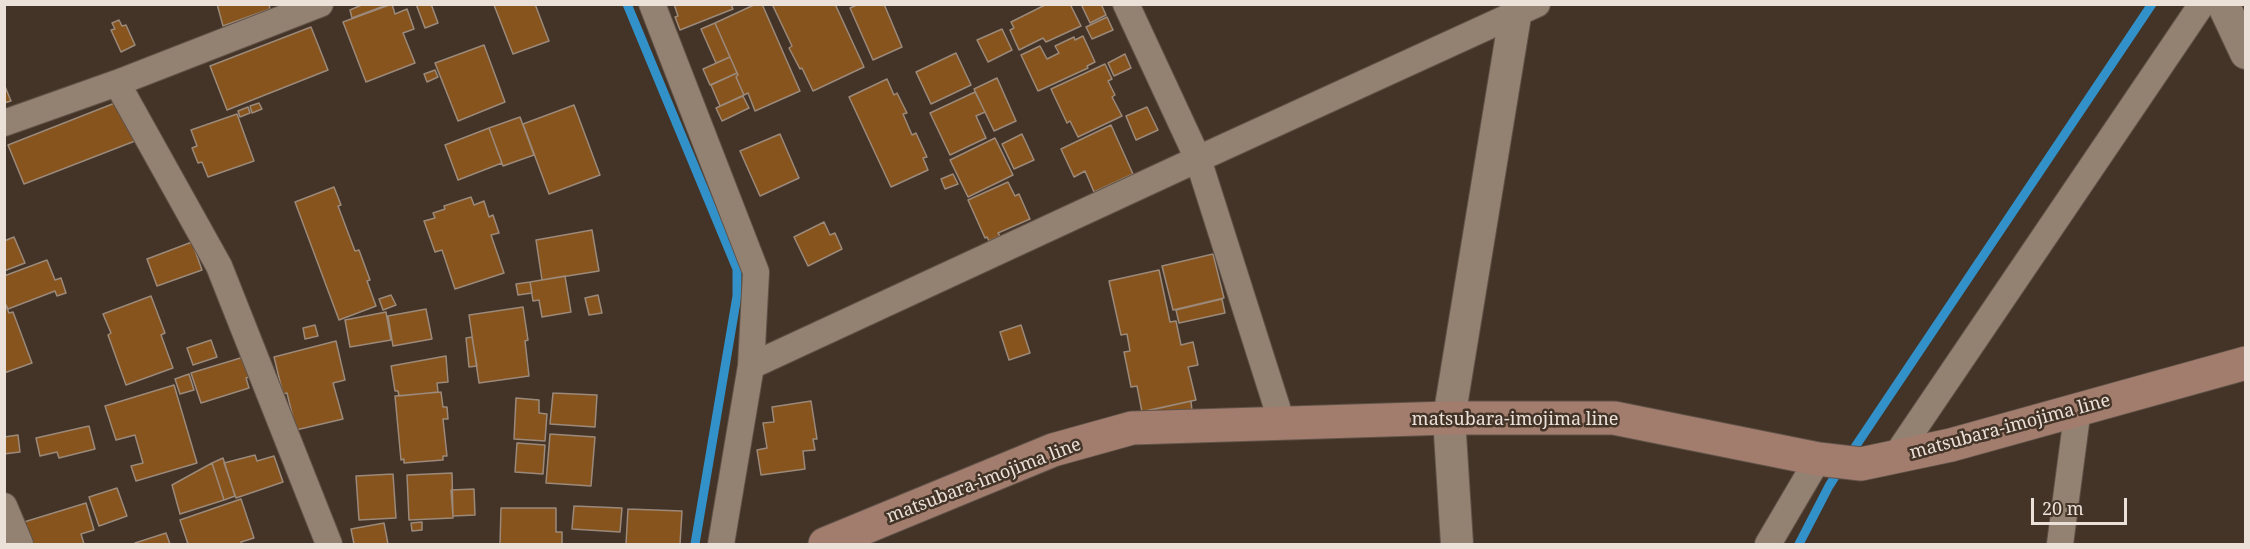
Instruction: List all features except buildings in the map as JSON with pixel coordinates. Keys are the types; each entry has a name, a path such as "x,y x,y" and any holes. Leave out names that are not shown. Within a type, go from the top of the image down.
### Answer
{"main road":[{"name":"matsubara-imojima line","path":"825,544 1053,450 1132,428 1449,418 1614,418 1823,460 1861,464 1951,445 2246,363"}],"street":[{"path":"4,123 117,83 320,4"},
{"path":"652,4 756,272 751,366 721,544"},
{"path":"1126,4 1198,159 1282,423"},
{"path":"1895,457 2202,4"},
{"path":"2223,4 2246,53"},
{"path":"751,366 1523,8"},
{"path":"1457,544 1449,418 1523,8"},
{"path":"117,83 219,266 329,544"},
{"path":"2060,544 2078,408"},
{"path":"1768,544 1823,460"},
{"path":"4,506 20,544"}],"waterway":[{"path":"627,4 737,269 737,296 695,544"},
{"path":"1849,456 2152,4"},
{"path":"1799,544 1841,467"}]}
